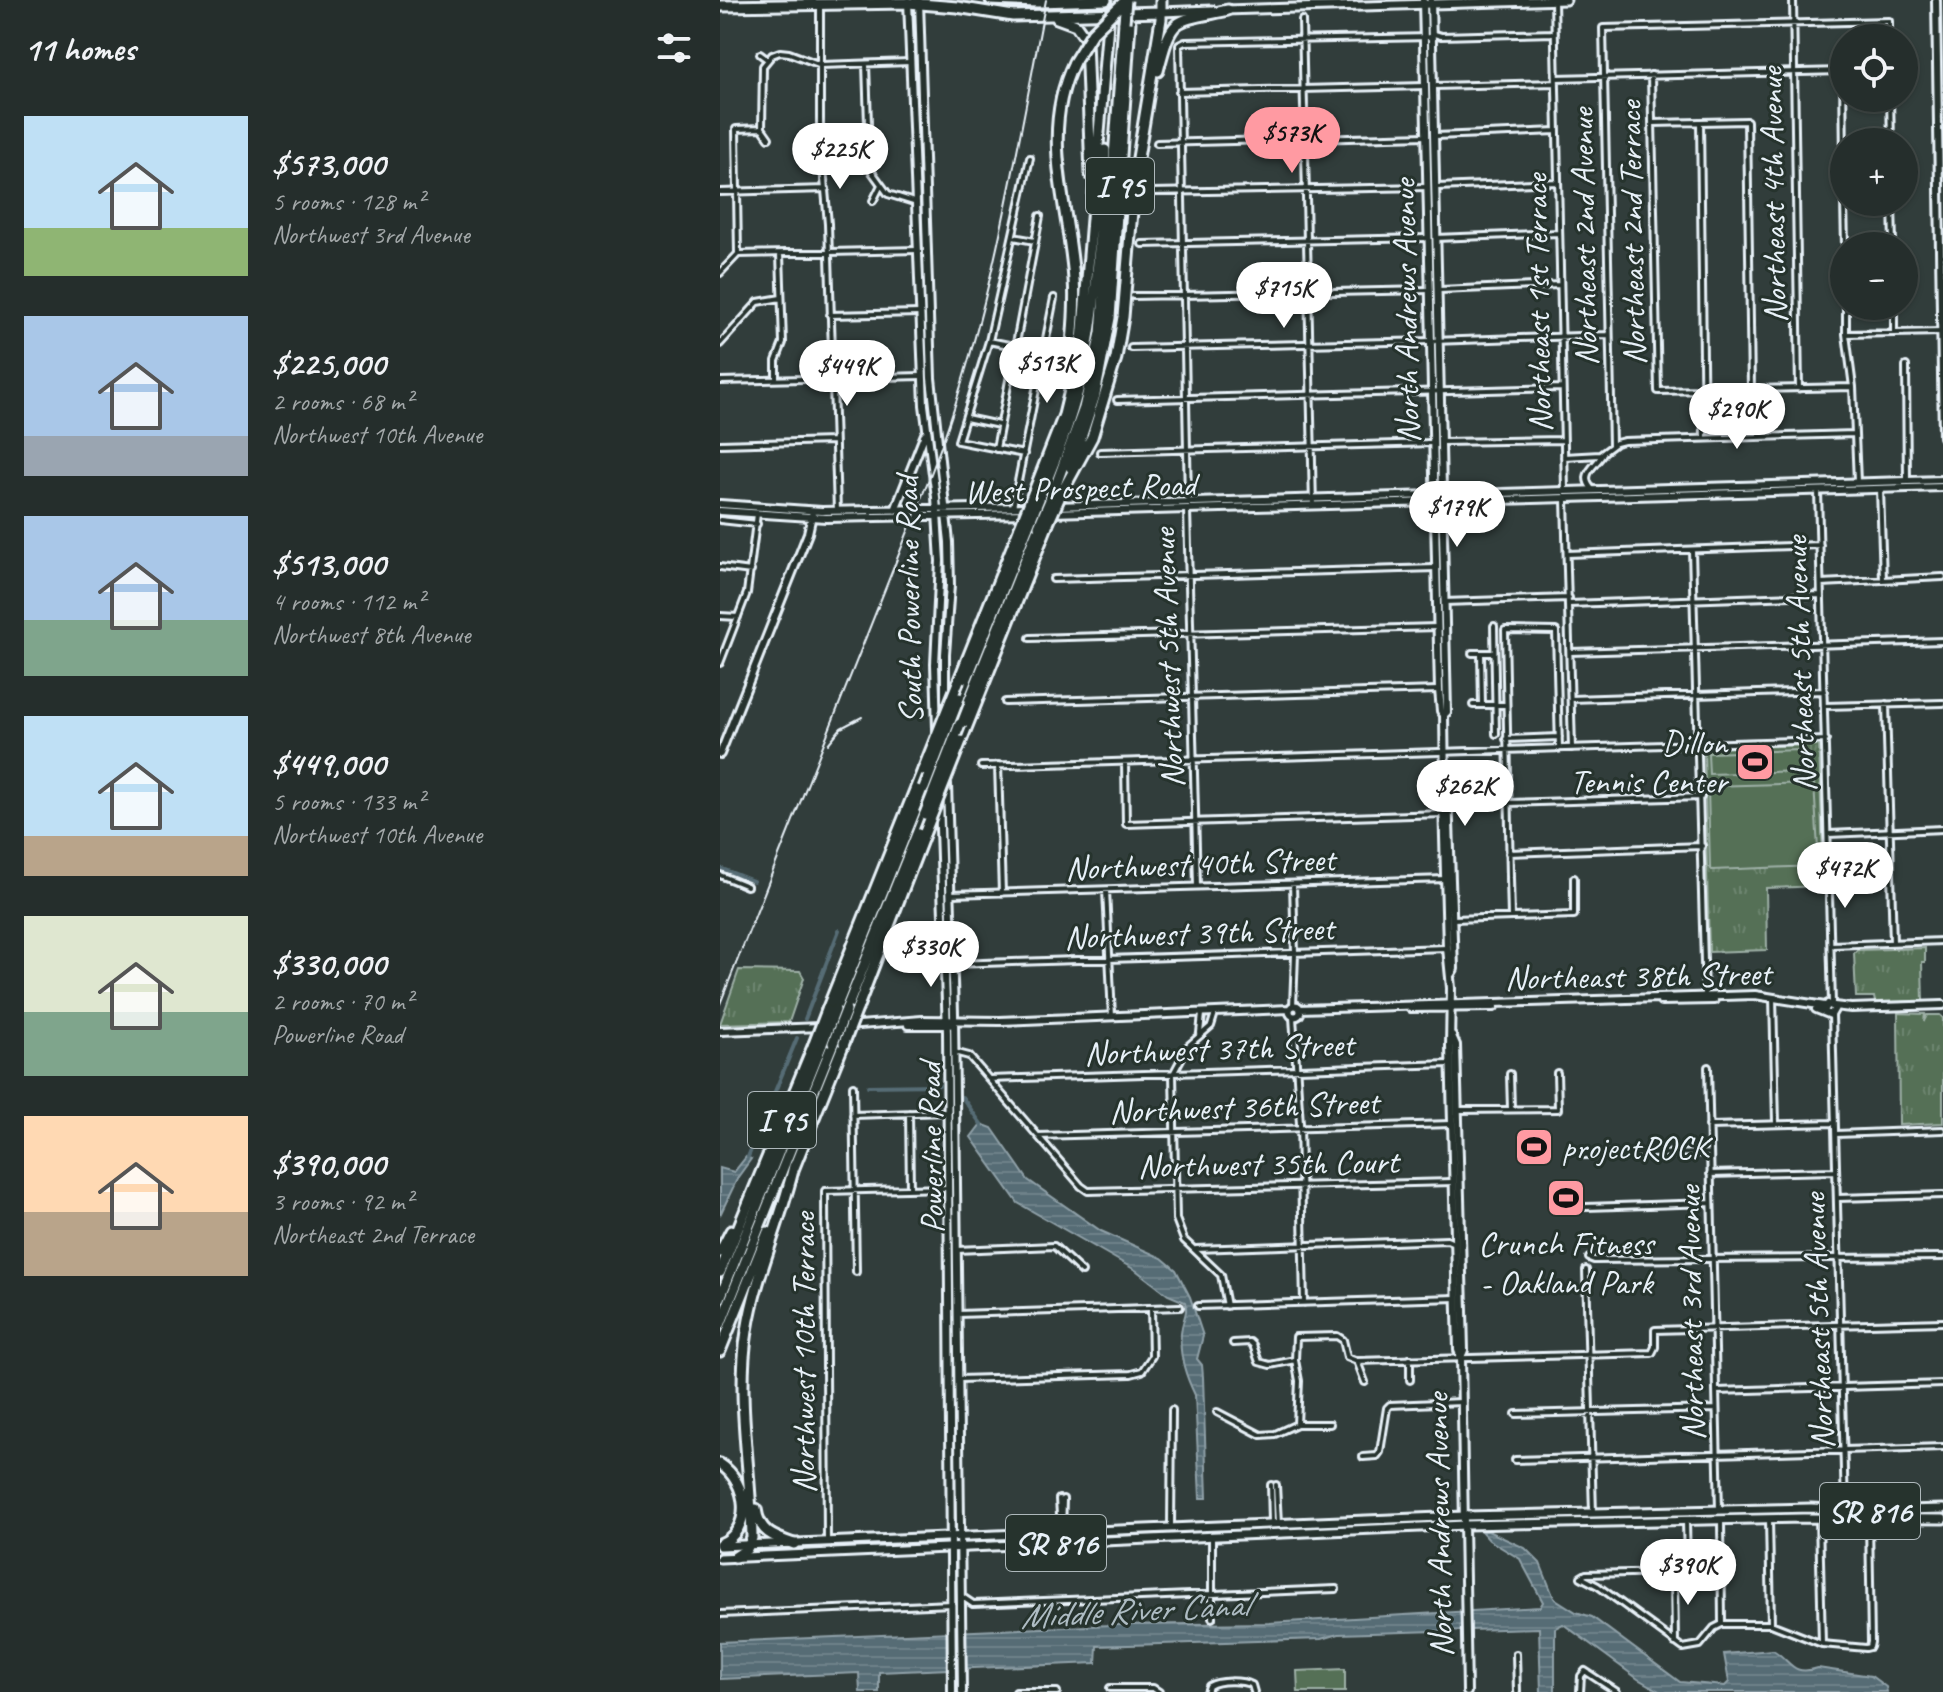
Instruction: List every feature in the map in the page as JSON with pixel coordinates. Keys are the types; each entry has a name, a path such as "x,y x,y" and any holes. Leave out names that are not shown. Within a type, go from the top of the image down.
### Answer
{"highway":[{"path":"991,0 1108,0"},
{"name":"I 95","path":"720,1351 794,1166 838,1043 841,1010 923,770 959,680 1034,526 1057,494 1091,410 1108,334 1119,22 1108,0"},
{"path":"1116,0 1119,22"},
{"path":"841,1010 960,724 1034,526 1037,494 1075,402 1090,334 1119,22 1126,0"},
{"path":"1068,400 1075,289 1055,133 1061,95 1074,62 1092,33 1126,0"},
{"name":"I 95","path":"1037,494 1068,400 1084,326 1093,219 1119,22 1132,0"},
{"path":"1057,494 1088,447 1113,369 1123,317 1135,176 1161,0"},
{"path":"1076,1 1085,14"},
{"path":"720,6 919,2 999,14 1161,12"},
{"path":"1148,101 1170,29 1177,21 1228,10"},
{"path":"1046,15 1076,25 1086,39 1093,219"},
{"path":"841,1010 959,698 1034,526"},
{"name":"I 95","path":"720,1272 818,1044 841,1010 925,832 961,741 1034,526"},
{"path":"720,1325 779,1177 838,1043"},
{"path":"721,1296 818,1044"},
{"path":"735,1557 750,1545 743,1397 747,1330 762,1268 786,1203 794,1166"},
{"path":"763,1244 779,1177"},
{"path":"720,1252 751,1196"},
{"path":"720,1464 736,1480 743,1511 742,1524 737,1533 720,1545"},
{"path":"748,1466 759,1524 773,1537 794,1544"}],"main road":[{"path":"1161,12 1566,0"},
{"path":"1936,0 1940,27 1943,437"},
{"name":"South Powerline Road","path":"908,2 920,301 929,323 932,398 947,512 950,585 947,625"},
{"name":"South Powerline Road","path":"919,2 926,206 922,376 941,580 935,673 942,864"},
{"name":"North Andrews Avenue","path":"1427,3 1438,442 1436,568 1439,690 1444,715 1443,814 1453,919 1454,969 1451,974"},
{"path":"917,203 926,206"},
{"path":"895,510 926,431"},
{"path":"1818,487 1857,482 1943,480"},
{"path":"1565,496 1818,487 1943,487"},
{"path":"1565,496 1594,491 1691,492"},
{"name":"West Prospect Road","path":"947,512 1565,496"},
{"name":"North Andrews Avenue","path":"1438,500 1444,602 1447,712 1444,715"},
{"name":"West Prospect Road","path":"720,504 812,514 895,510 937,513"},
{"name":"West Prospect Road","path":"720,511 757,514 937,513 1013,507 1188,506"},
{"path":"720,754 812,514"},
{"name":"Powerline Road","path":"947,625 944,697 952,964 947,1188 950,1420 961,1596 960,1692"},
{"path":"1438,627 1444,633"},
{"path":"935,673 944,697"},
{"name":"North Andrews Avenue","path":"1445,788 1448,792 1447,948 1451,974 1453,1182 1464,1350 1461,1357"},
{"name":"Powerline Road","path":"942,864 954,1052 957,1188 959,1429 955,1538"},
{"path":"942,877 950,894"},
{"path":"943,903 951,918"},
{"name":"Northeast 38th Street","path":"720,1031 1704,998 1773,998 1830,1009 1943,1005"},
{"name":"North Andrews Avenue","path":"1451,1032 1456,1045 1458,1110 1456,1298 1466,1521 1467,1692"},
{"path":"1451,1102 1458,1110"},
{"path":"1452,1124 1458,1130"},
{"path":"949,1298 958,1314"},
{"path":"949,1316 958,1330"},
{"path":"950,1400 959,1419"},
{"path":"950,1420 959,1429"},
{"path":"1769,1518 1780,1509"},
{"path":"1824,1518 1841,1514 1845,1509"},
{"name":"SR 816","path":"720,1558 1300,1533 1593,1513 1943,1509"},
{"path":"1707,1520 1719,1510"},
{"path":"1622,1522 1631,1512"},
{"path":"1578,1523 1589,1519 1593,1513"},
{"name":"SR 816","path":"720,1545 1345,1521 1578,1523 1769,1518 1943,1519"},
{"path":"1300,1533 1341,1527 1345,1521"},
{"path":"1212,1536 1218,1530 1242,1529 1246,1525"},
{"path":"1137,1539 1139,1535 1167,1534 1171,1529"},
{"path":"1053,1543 1066,1533"},
{"path":"814,1554 827,1543"},
{"name":"Powerline Road","path":"952,1692 952,1604 956,1547"},
{"path":"952,1604 960,1615"},
{"path":"952,1673 960,1692"}],"street":[{"name":"Northeast 1st Terrace","path":"1554,0 1572,748"},
{"name":"Northeast 4th Avenue","path":"1793,0 1799,389"},
{"path":"820,4 820,133 829,251 837,511"},
{"path":"1302,20 1313,503"},
{"path":"1793,24 1889,21 1889,24"},
{"name":"Northeast 2nd Avenue","path":"1612,445 1603,28 1793,24"},
{"path":"1302,40 1555,33"},
{"name":"Northwest 5th Avenue","path":"1197,886 1179,45 1192,42 1302,40"},
{"path":"769,138 762,128 763,66 780,52 821,65 910,62"},
{"path":"760,54 768,60"},
{"path":"866,63 872,172 888,194 917,203"},
{"path":"1179,92 1428,86 1603,76 1830,71"},
{"name":"Northeast 2nd Terrace","path":"1651,75 1658,391 1705,391"},
{"path":"1653,123 1747,121 1751,389"},
{"path":"1700,122 1704,438"},
{"path":"720,273 738,254 736,129 762,128"},
{"path":"1157,143 1557,131"},
{"path":"1024,454 958,441 989,341 1030,158"},
{"path":"1150,192 1558,182"},
{"path":"873,201 881,185"},
{"path":"720,192 826,189"},
{"path":"996,449 1040,216"},
{"path":"1142,244 1559,233"},
{"path":"1013,237 1035,241"},
{"path":"738,254 918,250"},
{"path":"776,380 776,361 783,343 780,254"},
{"path":"1133,296 1560,285"},
{"path":"720,344 758,302 781,298"},
{"path":"1013,507 1054,298"},
{"path":"830,315 925,314"},
{"path":"1846,320 1853,387 1857,482"},
{"path":"1894,320 1894,333"},
{"path":"1846,334 1942,332"},
{"path":"1131,348 1609,334"},
{"path":"989,341 1044,352"},
{"path":"1906,366 1907,481"},
{"path":"720,381 922,376"},
{"path":"1705,391 1853,387"},
{"path":"1117,400 1563,388"},
{"path":"966,418 999,425"},
{"path":"1594,491 1587,483 1587,475 1612,445 1624,441 1855,434"},
{"path":"1100,452 1564,440"},
{"path":"720,444 834,441"},
{"path":"1564,457 1603,454"},
{"name":"Northeast 5th Avenue","path":"1818,487 1845,1509"},
{"path":"1880,489 1883,580"},
{"path":"720,663 751,571 757,514"},
{"path":"720,520 757,524"},
{"path":"1567,554 1820,545"},
{"path":"1692,551 1704,998"},
{"path":"720,567 751,571"},
{"path":"1053,579 1436,568"},
{"path":"1821,583 1943,577"},
{"path":"1444,602 1693,600 1821,595"},
{"path":"720,616 738,617"},
{"path":"1494,626 1496,734"},
{"path":"1030,638 1438,627"},
{"path":"1511,917 1505,630 1555,630 1557,634 1559,749"},
{"path":"1570,652 1943,641"},
{"path":"1472,653 1494,653"},
{"path":"1481,653 1482,705"},
{"path":"1005,702 1439,690"},
{"path":"1571,699 1824,691"},
{"path":"1825,706 1943,703"},
{"path":"1886,704 1893,943"},
{"path":"1473,705 1506,705"},
{"path":"1495,725 1506,725"},
{"path":"1506,739 1559,737"},
{"path":"981,766 1826,740"},
{"path":"1125,762 1126,824 1443,814"},
{"path":"998,765 1002,893"},
{"path":"1508,803 1701,797"},
{"path":"1829,834 1943,829"},
{"path":"1509,853 1702,846"},
{"path":"720,875 747,886"},
{"path":"1453,919 1574,915 1574,878"},
{"name":"Northwest 40th Street","path":"950,894 1448,879"},
{"path":"1293,884 1304,1303"},
{"path":"1106,890 1112,1017"},
{"path":"1831,945 1943,941"},
{"name":"Northwest 39th Street","path":"952,964 1447,948"},
{"path":"1773,998 1776,1123"},
{"path":"1215,1013 1215,1021 1188,1046 1173,1074 1176,1219 1184,1240 1221,1275 1227,1306"},
{"path":"1200,1033 1202,1014"},
{"path":"954,1052 969,1056 1038,1136"},
{"name":"Northwest 37th Street","path":"990,1079 1450,1064"},
{"name":"Northeast 3rd Avenue","path":"1708,1067 1719,1510"},
{"path":"1458,1110 1558,1109 1557,1073"},
{"path":"1510,1074 1511,1109"},
{"path":"853,1086 856,1272"},
{"path":"853,1115 948,1112"},
{"path":"909,1113 910,1189"},
{"path":"1709,1126 1836,1123"},
{"name":"Northwest 36th Street","path":"1038,1136 1452,1124"},
{"path":"1836,1134 1943,1130"},
{"name":"Northwest 35th Court","path":"1038,1136 1084,1189 1175,1191 1453,1182"},
{"path":"1584,1155 1710,1153"},
{"path":"1710,1174 1837,1171"},
{"path":"855,1191 957,1188"},
{"name":"Northwest 10th Terrace","path":"827,1543 825,1191 855,1191"},
{"path":"1838,1198 1943,1195"},
{"path":"1586,1207 1711,1203"},
{"path":"1193,1249 1458,1240"},
{"path":"957,1250 1054,1246 1082,1272"},
{"path":"1589,1258 1713,1261 1943,1257"},
{"path":"1586,1270 1593,1513"},
{"path":"1198,1306 1456,1298"},
{"path":"958,1314 1180,1307"},
{"path":"959,1379 1131,1374 1142,1371 1152,1356 1151,1309"},
{"path":"1297,1424 1300,1391 1295,1360 1296,1337 1337,1336 1343,1340 1347,1357 1357,1361 1652,1353 1655,1330 1943,1322"},
{"path":"1233,1343 1250,1342 1259,1362 1265,1365 1295,1360"},
{"path":"1410,1359 1410,1380"},
{"path":"1357,1361 1365,1382"},
{"path":"1716,1391 1943,1384"},
{"path":"1363,1457 1377,1456 1380,1452 1390,1405 1462,1402"},
{"path":"1516,1414 1716,1409"},
{"path":"1171,1529 1172,1410"},
{"path":"1217,1412 1261,1435 1269,1436 1297,1424 1330,1424"},
{"path":"1515,1460 1943,1447"},
{"path":"1273,1485 1275,1524"},
{"path":"1061,1499 1066,1533"},
{"path":"1769,1518 1771,1624"},
{"path":"1822,1644 1824,1518"},
{"path":"1686,1520 1687,1565 1684,1569 1674,1572 1586,1574 1581,1577 1683,1648 1700,1645 1714,1628 1722,1624 1771,1624 1822,1644 1863,1649 1870,1647 1869,1520"},
{"path":"1721,1520 1722,1624"},
{"path":"1212,1536 1212,1618"},
{"path":"1674,1572 1675,1643"},
{"path":"961,1596 973,1604 1336,1589"},
{"path":"720,1614 952,1604"},
{"path":"1516,1654 1517,1692"},
{"path":"1580,1692 1581,1676 1585,1671 1617,1692"},
{"path":"1208,1689 1214,1683 1246,1682 1252,1685 1254,1692"},
{"path":"1110,1688 1153,1688 1159,1692"},
{"path":"1016,1692 1057,1692"}],"green space":[{"path":"1819,745 1824,886 1766,888 1767,950 1709,952 1704,748"},
{"name":"Dillon Tennis Center","path":"1801,750 1802,771 1709,774 1708,753"},
{"path":"1814,783 1819,866 1710,868 1710,786"},
{"path":"1925,948 1925,962 1922,962 1923,1001 1875,1002 1874,997 1856,997 1854,953 1857,950"},
{"path":"739,970 800,971 804,978 789,1022 720,1024"},
{"path":"1898,1013 1925,1014 1924,1021 1927,1015 1943,1018 1943,1123 1899,1125"},
{"path":"1345,1669 1345,1692 1298,1692 1297,1671"}],"water":[{"path":"981,1124 992,1128 1028,1180 1101,1231 1162,1258 1176,1270 1190,1297 1203,1336 1197,1359 1202,1365 1203,1377 1207,1498 1200,1498 1195,1395 1181,1354 1185,1302 1168,1295 1137,1271 1018,1203 971,1137"},
{"path":"746,1157 751,1159 738,1177 720,1215 720,1168 734,1172"},
{"path":"1481,1531 1488,1531 1525,1548 1540,1563 1554,1598 1576,1612 1592,1617 1680,1682 1725,1686 1729,1682 1724,1654 1773,1650 1797,1669 1818,1668 1871,1676 1886,1687 1887,1692 1661,1692 1638,1679 1563,1624 1555,1628 1555,1692 1541,1692 1539,1628 1097,1646 1096,1663 879,1672 879,1692 860,1692 859,1673 720,1679 720,1642 1112,1625 1269,1623 1540,1607 1543,1602 1520,1559 1489,1540"}],"waterway":[{"path":"720,868 753,881"},
{"path":"805,1019 839,930"},
{"path":"748,1157 797,1038"},
{"path":"868,1086 939,1085"},
{"path":"962,1097 981,1124"}],"railway":[{"path":"720,1004 952,414 970,356 999,238 1046,0"},
{"path":"828,744 841,728 862,717"}],"place":[{"name":"Dillon Tennis Center","path":"1755,762"},
{"name":"projectROCK","path":"1534,1147"},
{"name":"Crunch Fitness - Oakland Park","path":"1566,1198"}],"water label":[{"name":"Middle River Canal","path":"1134,1609"}]}
